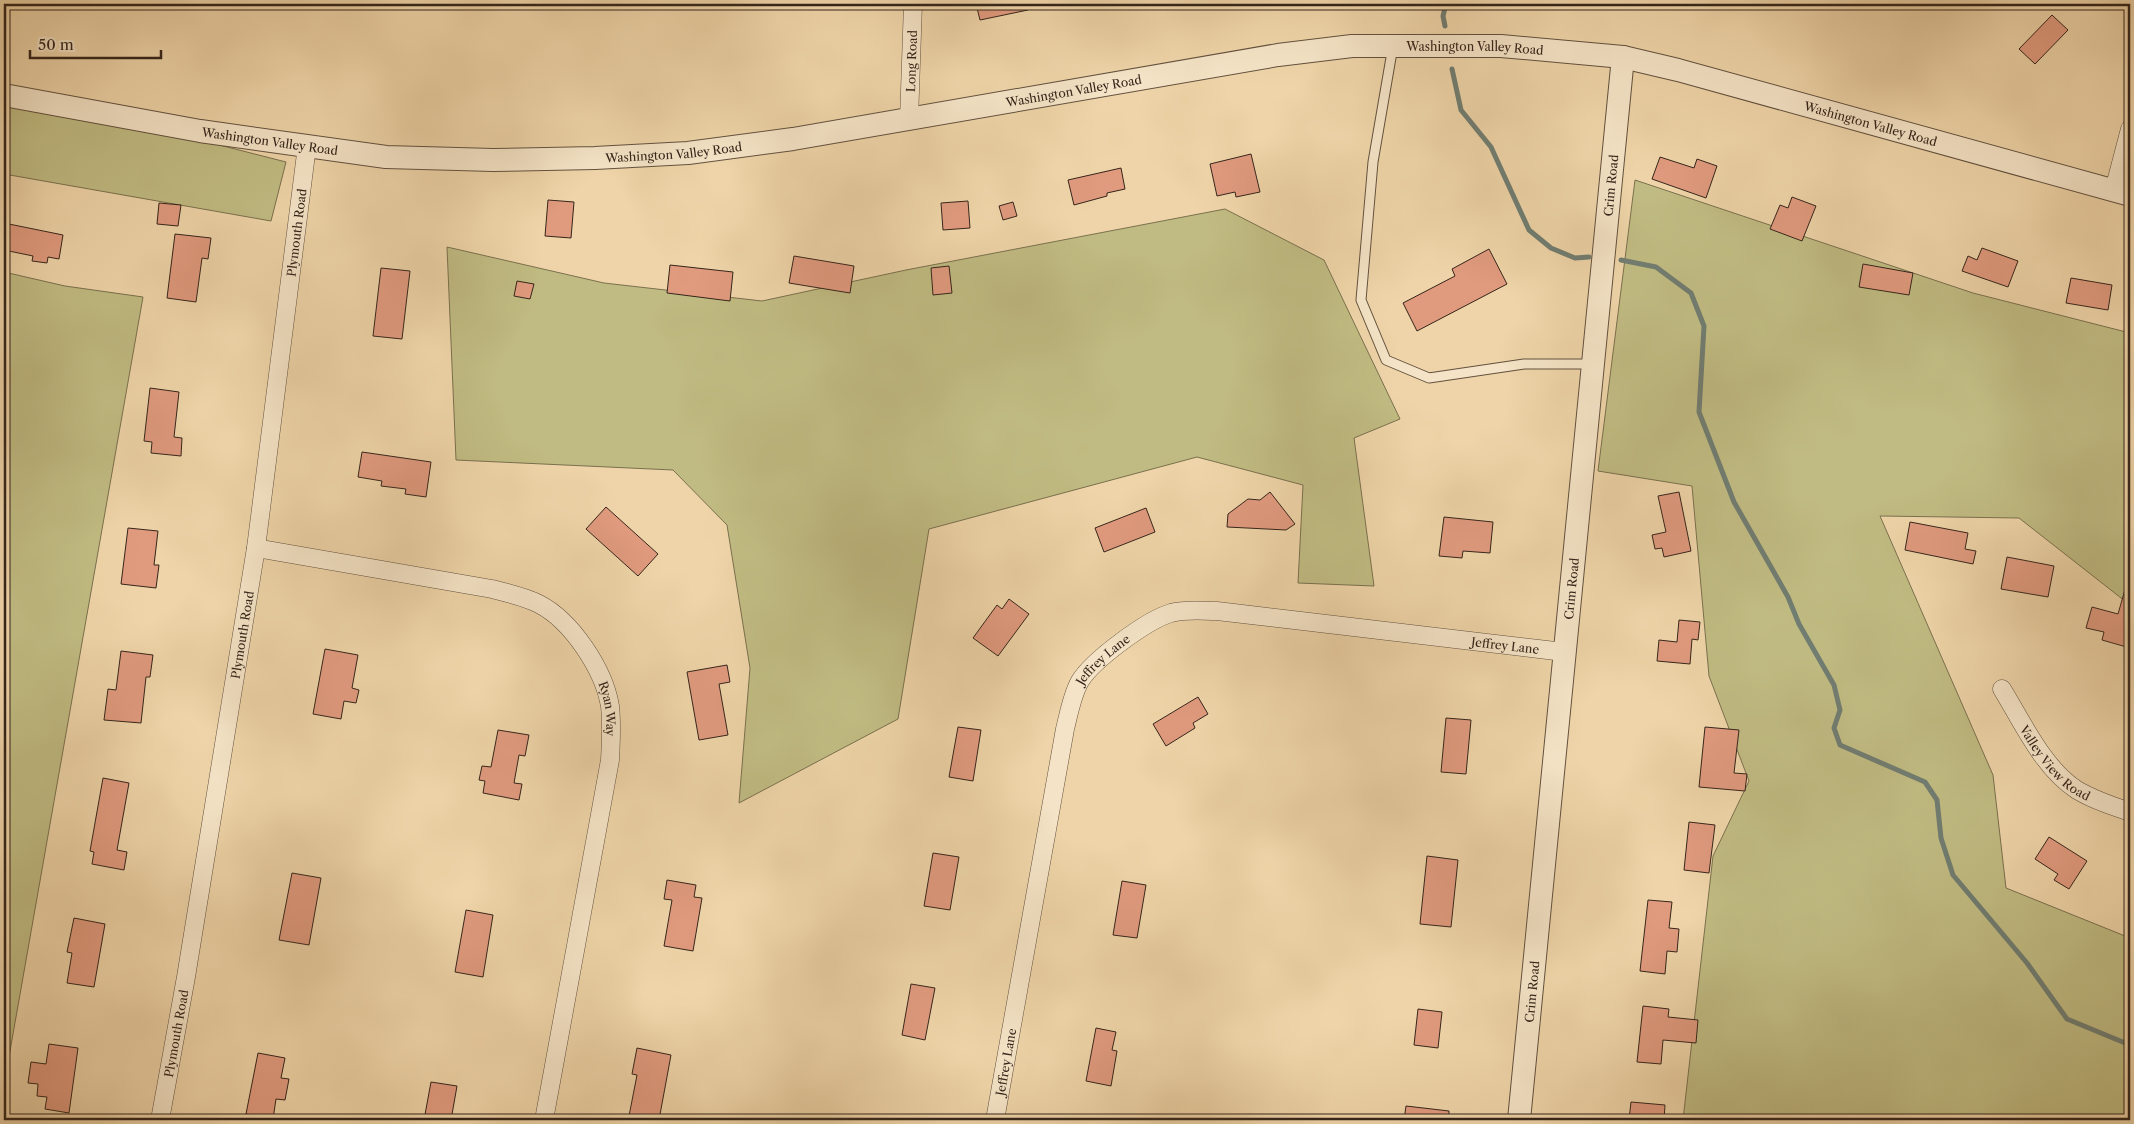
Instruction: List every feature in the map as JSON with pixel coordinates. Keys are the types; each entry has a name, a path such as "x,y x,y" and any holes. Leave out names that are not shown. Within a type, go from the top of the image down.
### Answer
{"street":[{"name":"Long Road","path":"910,120 913,4"},
{"name":"Washington Valley Road","path":"4,95 200,131 386,157 493,160 595,158 688,153 910,120 1212,64 1352,46 1501,46 1623,57 1941,141 2122,193"},
{"name":"Crim Road","path":"1519,1120 1623,57"},
{"path":"2122,193 2130,129"},
{"name":"Plymouth Road","path":"160,1120 186,978 256,548 307,146"},
{"name":"Ryan Way","path":"256,548 492,589 519,596 541,605 557,618 576,637 591,659 602,681 610,705 610,760 544,1120"},
{"name":"Jeffrey Lane","path":"996,1120 1065,729 1072,700 1080,682 1093,666 1149,622 1171,613 1188,610 1564,652"},
{"name":"Valley View Road","path":"2002,689 2043,755 2058,773 2076,789 2100,802 2130,812"}],"lane":[{"path":"1393,45 1373,162 1361,300 1386,360 1428,378 1524,364 1593,364"}],"shaded area":[{"path":"4,90 286,162 271,221 4,174"},
{"path":"1635,180 1973,293 2130,333 2130,605 2019,518 1880,516 1993,775 2006,888 2130,938 2130,1120 1683,1120 1713,856 1749,781 1709,676 1692,486 1598,471"},
{"path":"1225,209 1324,260 1400,419 1354,438 1374,586 1298,583 1303,485 1197,457 929,529 898,719 739,803 750,668 727,525 673,470 456,460 447,247 604,283 762,301 906,270"},
{"path":"4,272 65,286 143,297 4,1085"}],"building":[{"path":"976,4 1028,4 1028,10 980,20"},
{"path":"2052,15 2068,30 2035,64 2019,49"},
{"path":"1251,154 1260,192 1236,197 1235,192 1217,196 1210,164"},
{"path":"1660,157 1694,168 1697,159 1717,166 1706,198 1652,179"},
{"path":"1121,168 1125,189 1107,193 1107,196 1074,205 1068,180"},
{"path":"1792,197 1816,206 1802,241 1770,229 1780,205 1788,208"},
{"path":"548,200 574,202 571,238 545,236"},
{"path":"968,201 970,228 943,230 941,203"},
{"path":"1013,202 1017,216 1003,220 999,206"},
{"path":"159,203 181,205 178,226 157,224"},
{"path":"4,223 63,235 59,259 48,257 47,263 32,261 33,256 4,250"},
{"path":"175,234 211,238 208,259 202,258 196,302 167,298"},
{"path":"1982,248 2018,261 2008,287 1962,271 1968,256 1977,260"},
{"path":"1489,249 1507,284 1417,331 1403,303 1455,276 1452,269"},
{"path":"794,256 854,266 850,293 789,283"},
{"path":"1863,264 1913,273 1909,295 1859,287"},
{"path":"670,265 733,272 730,301 667,293"},
{"path":"949,266 952,293 933,295 931,268"},
{"path":"381,268 410,271 402,339 373,336"},
{"path":"2071,278 2112,285 2108,310 2066,303"},
{"path":"517,281 534,284 530,299 514,296"},
{"path":"150,388 179,392 174,437 182,438 181,456 151,453 152,442 144,441"},
{"path":"362,452 431,462 426,497 405,494 406,489 381,486 382,481 358,477"},
{"path":"1270,492 1295,524 1286,530 1227,527 1228,514 1248,499 1260,500"},
{"path":"1679,492 1691,551 1664,557 1662,548 1655,549 1652,535 1666,532 1658,496"},
{"path":"606,507 658,554 638,576 586,529"},
{"path":"1146,508 1155,532 1104,552 1095,528"},
{"path":"1444,517 1493,522 1490,553 1463,551 1462,558 1439,556"},
{"path":"1910,522 1968,533 1965,549 1976,551 1973,564 1905,550"},
{"path":"128,528 158,531 154,565 159,565 156,588 121,584"},
{"path":"2007,557 2054,566 2048,597 2001,589"},
{"path":"2126,586 2130,586 2130,648 2102,640 2104,632 2086,628 2092,607 2118,614"},
{"path":"1009,599 1029,614 998,656 973,638 997,605 1002,609"},
{"path":"1679,620 1700,622 1698,640 1692,639 1690,664 1657,661 1659,640 1677,642"},
{"path":"325,649 358,655 352,688 359,690 356,703 344,701 341,719 313,714"},
{"path":"121,651 153,655 150,677 146,677 141,723 104,720 108,689 116,690"},
{"path":"727,665 730,682 719,684 728,735 699,740 687,672"},
{"path":"1198,697 1208,714 1193,723 1195,728 1166,746 1153,724"},
{"path":"1446,718 1471,720 1466,774 1441,772"},
{"path":"958,727 981,730 973,781 949,777"},
{"path":"1705,727 1739,730 1734,773 1747,774 1745,791 1699,787"},
{"path":"498,730 529,735 525,756 519,755 514,783 522,784 519,800 483,793 485,781 479,780 482,766 491,767"},
{"path":"103,778 129,783 117,850 127,852 124,870 92,864 94,852 90,851"},
{"path":"1689,822 1715,825 1709,873 1684,870"},
{"path":"2049,837 2087,861 2069,889 2054,880 2058,874 2035,859"},
{"path":"933,853 959,857 950,910 924,906"},
{"path":"1427,856 1458,860 1451,927 1420,924"},
{"path":"292,873 321,878 309,945 279,940"},
{"path":"667,880 696,885 694,897 702,898 693,951 664,946 672,900 664,899"},
{"path":"1122,881 1146,885 1137,938 1113,935"},
{"path":"1648,900 1672,902 1669,928 1679,929 1677,952 1667,951 1665,974 1640,971"},
{"path":"466,910 493,915 483,977 455,972"},
{"path":"74,918 105,924 94,987 67,983 72,953 67,952"},
{"path":"911,984 935,988 925,1040 902,1035"},
{"path":"1643,1006 1669,1009 1668,1017 1698,1020 1696,1043 1663,1040 1661,1064 1637,1062"},
{"path":"1418,1009 1442,1012 1438,1048 1414,1045"},
{"path":"1096,1028 1116,1032 1112,1050 1117,1051 1111,1086 1086,1081"},
{"path":"49,1044 78,1048 69,1113 45,1109 47,1097 37,1096 38,1084 28,1083 31,1062 46,1064"},
{"path":"637,1048 671,1055 659,1120 636,1120 637,1118 629,1116 637,1075 632,1074"},
{"path":"258,1053 285,1058 281,1078 289,1079 285,1100 276,1099 273,1119 246,1114"},
{"path":"431,1082 457,1086 451,1120 424,1120"},
{"path":"1631,1102 1665,1105 1664,1120 1629,1120"},
{"path":"1406,1106 1449,1111 1449,1120 1404,1120"}],"waterway":[{"path":"1445,26 1443,16 1446,4"},
{"path":"1452,69 1461,110 1491,147 1529,230 1551,248 1575,258 1589,257"},
{"path":"1621,260 1656,267 1691,293 1704,326 1699,412 1734,502 1788,597 1799,624 1834,685 1840,710 1834,728 1840,745 1925,782 1937,800 1941,838 1953,875 2027,963 2067,1019 2130,1045"}]}
